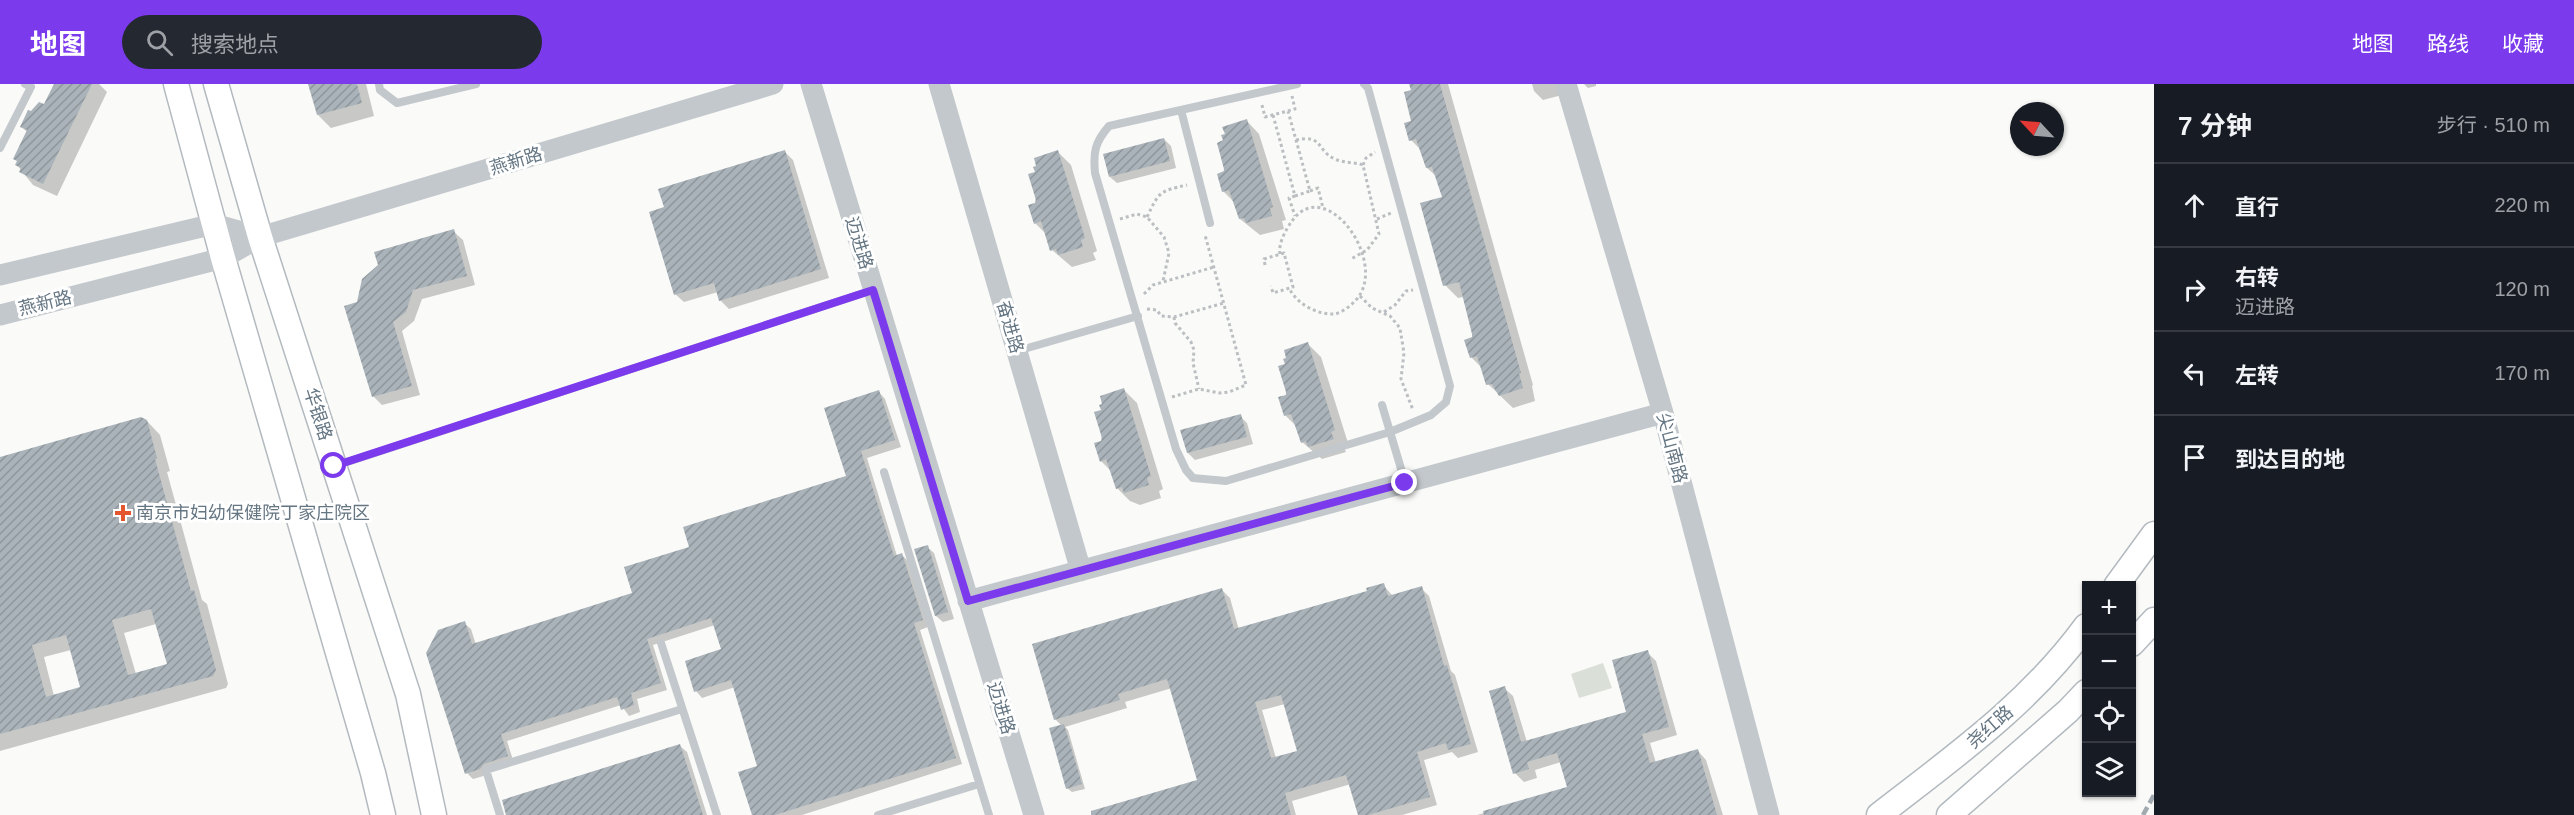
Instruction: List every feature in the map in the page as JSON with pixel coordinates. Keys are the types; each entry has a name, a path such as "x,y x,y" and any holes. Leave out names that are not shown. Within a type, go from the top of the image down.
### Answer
{"main road":[{"path":"176,84 223,258 373,773 383,815"},
{"name":"华银路","path":"216,84 260,237 408,694 434,815"},
{"path":"2119,581 2154,534"},
{"path":"2136,640 2154,620"},
{"name":"尧红路","path":"1879,815 1992,728 2065,655 2082,632"},
{"path":"1949,815 2082,696"}],"street":[{"name":"燕新路","path":"0,315 223,258 260,237 773,84"},
{"name":"迈进路","path":"811,84 1034,815"},
{"name":"奋进路","path":"939,84 1081,571"},
{"name":"尖山南路","path":"1566,84 1663,413 1769,815"},
{"name":"燕新路","path":"0,274 214,225 260,237"},
{"path":"968,601 1663,413"}],"lane":[{"path":"0,148 31,87 25,84"},
{"path":"379,84 380,90 397,104 476,84"},
{"path":"1293,85 1109,126 1097,139 1093,154 1095,173 1176,449 1185,470 1193,478 1226,481 1390,432 1431,415 1446,402 1450,391 1368,88 1364,84"},
{"path":"1180,110 1206,224"},
{"path":"334,466 873,290"},
{"path":"1017,351 1138,315"},
{"path":"1382,405 1405,483"},
{"path":"884,472 988,815"},
{"path":"661,643 717,815"},
{"path":"500,815 486,770 682,709"},
{"path":"878,815 979,784"}],"path":[{"path":"1259,93 1265,117 1295,109 1293,85"},
{"path":"1288,111 1310,191"},
{"path":"1273,115 1295,196"},
{"path":"1296,140 1307,137 1315,139 1336,160 1363,165 1379,234 1374,242 1351,259"},
{"path":"1147,217 1155,199 1163,192 1191,183"},
{"path":"1295,217 1289,198 1318,188 1323,208"},
{"path":"1280,254 1279,249 1283,239 1295,217 1301,211 1310,208 1323,208 1337,215 1357,238 1362,252 1366,277 1360,296 1349,307 1337,314 1322,313 1301,302 1289,288"},
{"path":"1110,222 1137,214 1147,217 1164,237 1168,246 1169,253 1163,281"},
{"path":"1162,401 1199,389 1219,393 1246,385 1214,267 1206,224"},
{"path":"1265,265 1264,259 1284,253 1293,287 1273,293 1271,286"},
{"path":"1132,297 1144,295 1153,285 1163,281 1214,267"},
{"path":"1384,313 1395,305 1406,291 1423,289"},
{"path":"1360,296 1372,308 1384,313 1400,328 1404,352 1401,379 1417,420"},
{"path":"1138,315 1148,309 1157,310 1161,316 1174,317 1224,303"},
{"path":"1174,317 1194,350 1193,363 1199,389"}],"shaded area":[{"path":"1603,663 1612,688 1579,698 1571,674"}],"building":[{"path":"54,84 92,84 43,184 19,172 21,168 15,165 17,161 13,159 27,130 20,127 28,110 31,111 39,102 44,104"},
{"path":"308,84 357,84 362,103 317,115"},
{"path":"1409,84 1440,84 1521,373 1519,373 1523,388 1499,396 1492,384 1486,385 1477,356 1470,358 1464,340 1472,337 1472,334 1459,282 1443,286 1420,203 1442,197 1432,167 1426,168 1416,139 1409,141 1404,123 1411,121 1404,92 1411,90"},
{"path":"1247,119 1273,207 1270,208 1272,216 1246,223 1244,218 1239,219 1229,190 1222,192 1217,174 1224,169 1217,143 1223,140 1221,135 1225,134 1222,127"},
{"path":"1164,138 1170,161 1109,177 1103,154"},
{"path":"785,150 821,269 719,301 714,283 674,295 649,212 664,207 658,189"},
{"path":"1058,150 1085,238 1081,240 1083,247 1058,255 1056,249 1050,251 1041,221 1034,224 1028,205 1035,203 1036,200 1028,174 1035,172 1034,158"},
{"path":"454,229 467,276 413,290 406,312 393,322 412,386 372,397 344,306 357,302 362,279 378,265 374,252"},
{"path":"1308,342 1335,430 1331,432 1334,439 1308,447 1306,441 1301,443 1291,414 1284,416 1278,397 1286,395 1286,392 1278,366 1285,364 1284,350"},
{"path":"1124,388 1151,476 1147,478 1149,485 1124,493 1122,487 1116,489 1106,459 1100,462 1094,443 1101,441 1102,438 1094,412 1101,410 1100,396"},
{"path":"879,390 895,440 861,451 894,556 902,553 923,620 914,623 956,758 775,815 752,815 738,772 757,766 731,680 694,692 685,661 721,649 711,618 647,639 661,683 631,693 634,705 621,710 617,697 501,734 508,756 484,764 480,769 465,774 426,653 438,630 465,621 472,644 632,593 624,567 689,547 683,527 846,476 824,408"},
{"path":"1241,414 1247,437 1187,453 1180,430"},
{"path":"141,417 147,420 157,458 155,459 191,591 194,590 216,670 213,676 0,734 0,457","holes":["151,609 167,664 128,675 112,620","66,635 80,687 46,697 32,645"]},
{"path":"928,545 948,612 935,616 914,549"},
{"path":"1384,583 1388,596 1422,586 1444,666 1447,665 1471,744 1448,750 1446,743 1417,752 1430,797 1368,815 1358,815 1346,775 1285,793 1291,815 1091,815 1091,811 1197,780 1167,679 1118,694 1120,700 1054,720 1032,644 1222,588 1234,629 1367,591 1366,588","holes":["1281,695 1297,751 1271,758 1255,702"]},
{"path":"1648,650 1669,727 1642,734 1650,763 1698,749 1717,815 1484,815 1483,811 1567,787 1557,753 1527,762 1529,769 1513,774 1489,691 1505,686 1521,742 1626,712 1612,660"},
{"path":"1064,724 1082,784 1066,789 1049,728"},
{"path":"680,744 703,815 506,815 502,800"}],"railway":[{"path":"2143,815 2154,795"}],"place":[{"name":"南京市妇幼保健院丁家庄院区","path":"123,513"}],"route":[{"path":"334,466 873,290 968,601 1405,483"}]}
